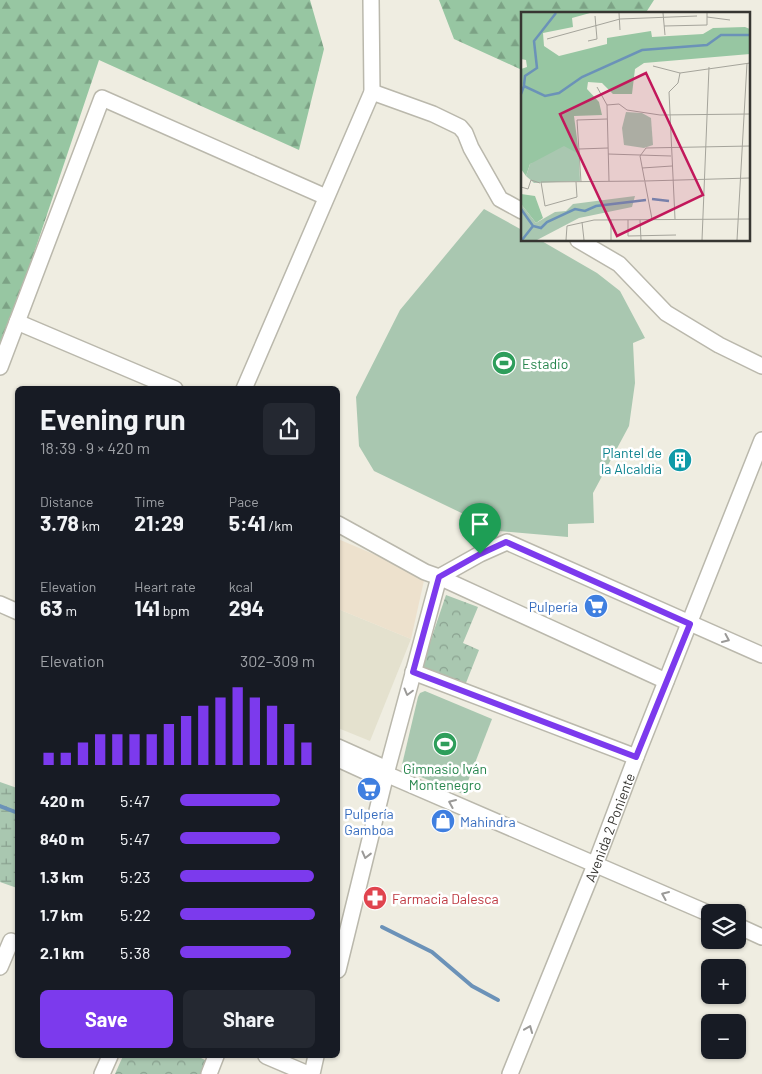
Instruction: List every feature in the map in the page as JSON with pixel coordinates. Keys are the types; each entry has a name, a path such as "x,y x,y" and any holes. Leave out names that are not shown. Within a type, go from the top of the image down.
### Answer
{"street":[{"path":"245,386 372,92 371,0"},
{"path":"372,92 433,114 460,127 500,199 521,210"},
{"path":"0,367 102,98 326,198"},
{"path":"580,241 619,264 666,313 719,345 762,366"},
{"path":"17,322 168,386"},
{"name":"Avenida 2 Poniente","path":"510,1074 595,865 762,440"},
{"path":"340,525 425,572 666,681"},
{"path":"340,962 386,774 439,577 506,542 762,655"},
{"path":"0,594 15,601"},
{"path":"0,604 15,611"},
{"path":"413,672 636,757"},
{"path":"340,748 386,774"},
{"path":"340,759 386,774 701,910"},
{"path":"746,930 762,937"},
{"path":"0,967 10,940"},
{"path":"102,1074 109,1058"},
{"path":"209,1074 215,1058"},
{"path":"271,1058 308,1074"},
{"path":"312,1074 316,1058"}],"shaded area":[{"path":"340,540 425,576 411,639 340,610"},
{"path":"340,610 411,639 370,741 340,729"}],"green space":[{"path":"0,0 310,0 324,49 299,150 99,60 0,354"},
{"path":"439,0 654,0 646,12 521,12 521,70 454,39"},
{"name":"Estadio","path":"484,209 521,229 521,241 542,241 597,273 620,291 645,338 633,343 635,383 629,426 593,493 594,523 568,524 568,537 499,531 374,471 359,446 356,397 400,310"},
{"path":"446,595 478,607 463,643 479,650 464,688 432,675 422,666"},
{"name":"Gimnasio Iván Montenegro","path":"425,691 492,719 463,794 401,769 418,697 420,693"},
{"path":"0,782 15,787 15,887 0,882"},
{"path":"122,1058 201,1058 205,1060 206,1066 203,1074 115,1074"}],"waterway":[{"path":"0,806 15,812"},
{"path":"382,927 432,952 472,986 498,1000"}],"place":[{"name":"Estadio","path":"504,363"},
{"name":"Plantel de la Alcaldia","path":"680,460"},
{"name":"Pulpería","path":"596,606"},
{"name":"Gimnasio Iván Montenegro","path":"445,744"},
{"name":"Pulpería Gamboa","path":"369,789"},
{"name":"Mahindra","path":"443,821"},
{"name":"Farmacia Dalesca","path":"375,898"}],"route":[{"path":"506,542 690,624 636,757 413,672 439,577 480,554 506,542"}]}
